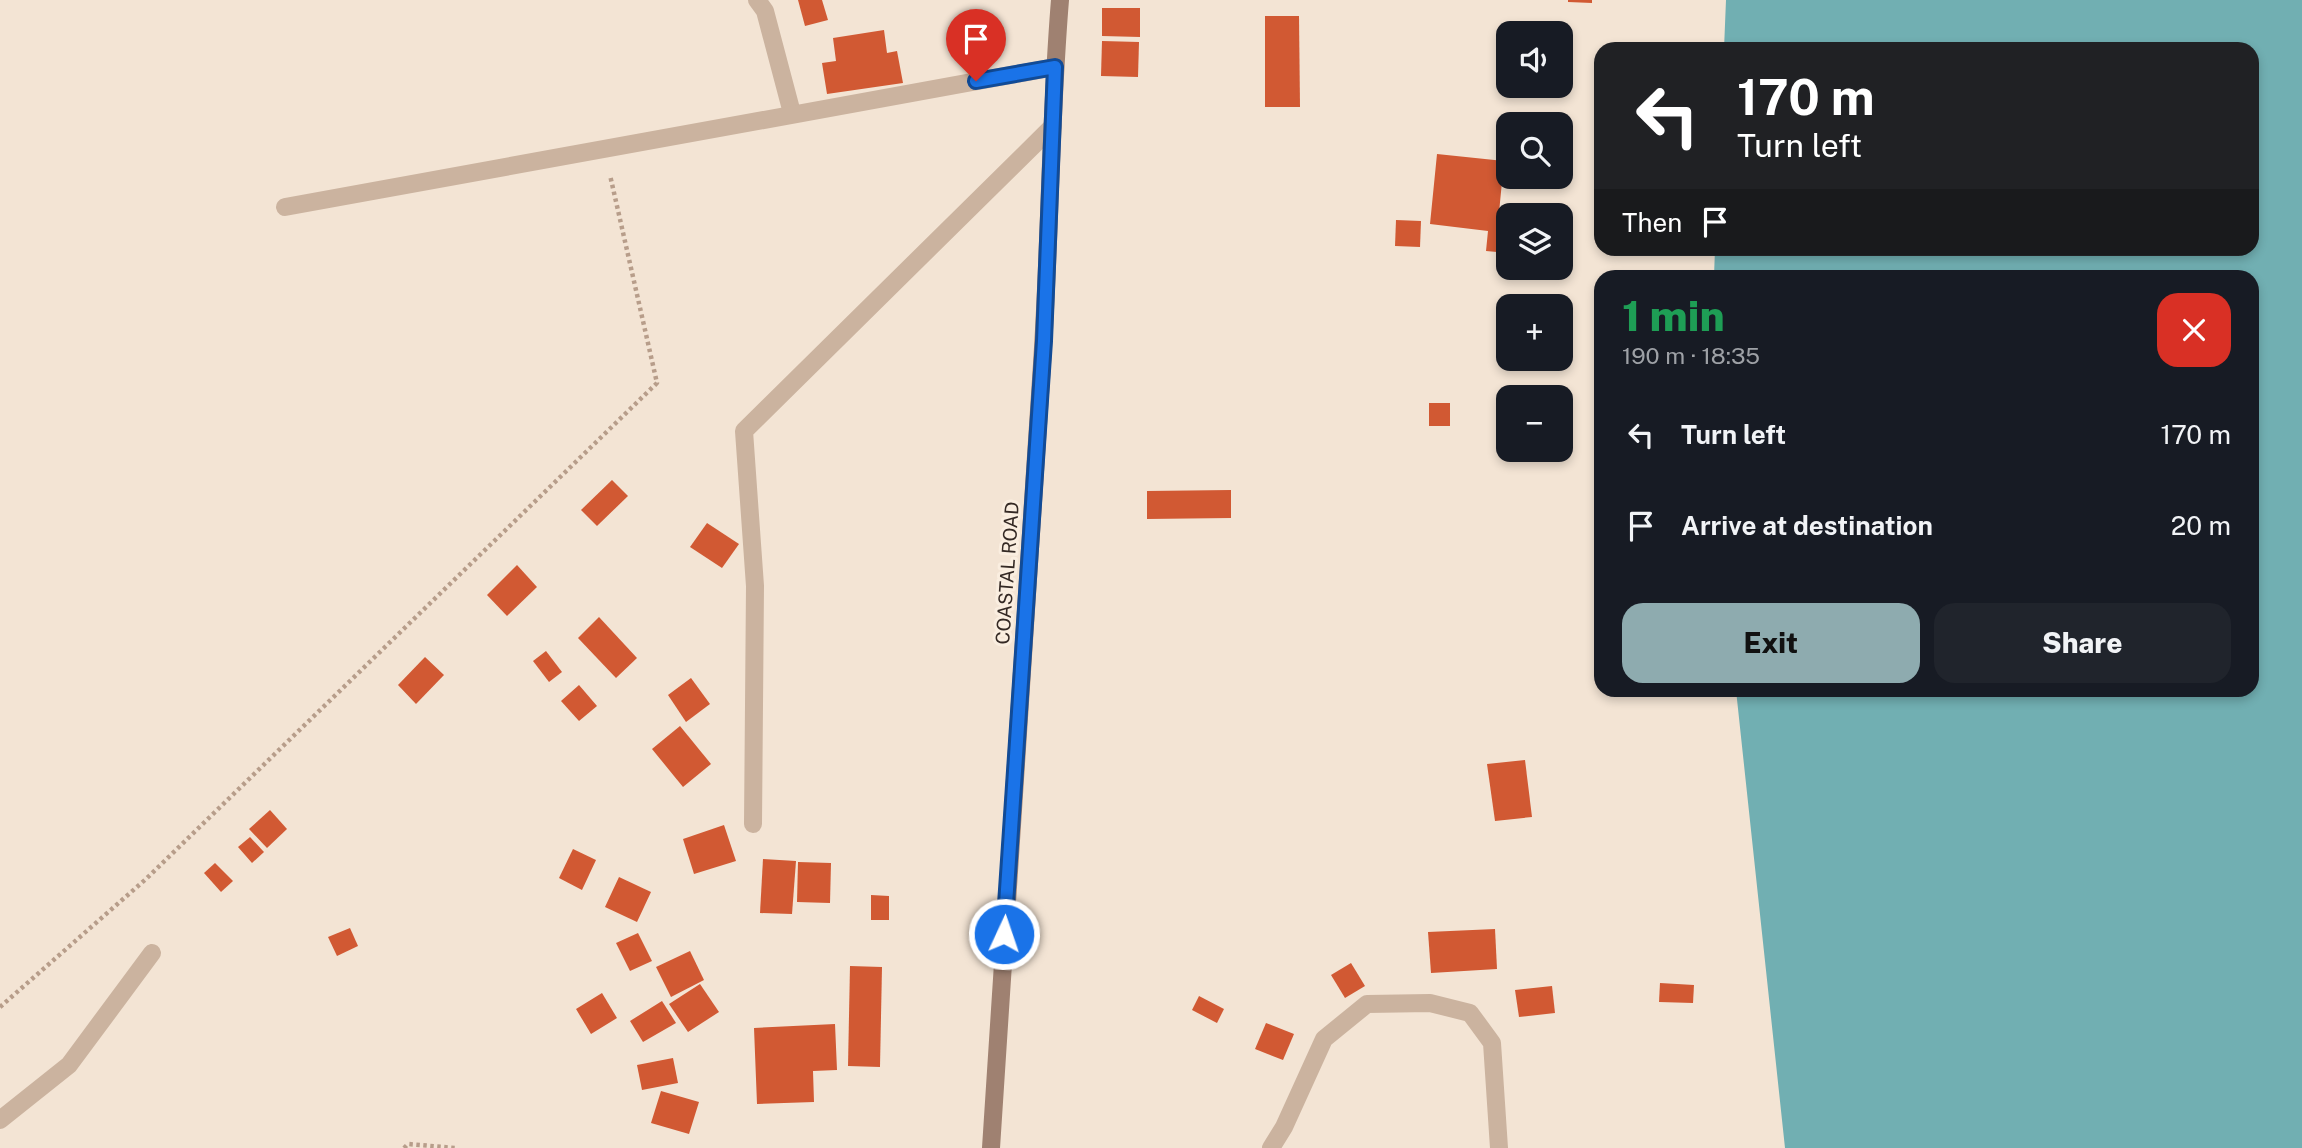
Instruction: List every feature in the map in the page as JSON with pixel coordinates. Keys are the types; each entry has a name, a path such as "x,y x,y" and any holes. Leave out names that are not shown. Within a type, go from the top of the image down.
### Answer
{"street":[{"path":"757,0 765,11 792,113"},
{"name":"COASTAL ROAD","path":"992,1148 1042,364 1060,0"},
{"path":"285,207 1055,67"},
{"path":"753,824 755,586 744,431 1053,127"},
{"path":"0,1119 69,1065 152,953"},
{"path":"1271,1148 1284,1127 1324,1039 1367,1004 1430,1003 1470,1013 1492,1044 1499,1148"}],"path":[{"path":"0,1007 146,879 657,383 605,150"},
{"path":"404,1148 408,1144 455,1148"}],"water":[{"path":"1726,0 2302,0 2302,1148 1785,1148 1737,697 2259,697 2259,270 1714,270 1715,256 2259,256 2259,42 1724,42"}],"building":[{"path":"798,0 822,0 828,20 805,26"},
{"path":"1592,0 1592,3 1568,2"},
{"path":"1102,8 1140,8 1140,37 1102,36"},
{"path":"1265,16 1299,16 1300,107 1265,107"},
{"path":"884,30 887,53 897,51 903,83 827,94 822,63 836,61 833,38"},
{"path":"1102,41 1139,42 1138,77 1101,76"},
{"path":"1437,154 1496,160 1496,189 1501,189 1500,203 1496,203 1496,252 1486,251 1488,231 1430,224"},
{"path":"1396,220 1421,221 1420,247 1395,246"},
{"path":"1429,403 1450,403 1450,426 1429,426"},
{"path":"612,480 628,496 597,526 581,510"},
{"path":"1231,490 1231,518 1147,519 1147,491"},
{"path":"707,523 739,544 722,568 690,547"},
{"path":"517,565 537,587 507,616 487,595"},
{"path":"599,617 637,658 616,678 578,638"},
{"path":"546,651 562,672 549,682 533,661"},
{"path":"425,657 444,675 416,704 398,685"},
{"path":"691,678 710,704 686,722 668,695"},
{"path":"579,685 597,706 579,721 561,701"},
{"path":"680,726 711,764 683,787 652,749"},
{"path":"1525,760 1532,817 1495,821 1487,764"},
{"path":"270,810 287,829 267,848 249,829"},
{"path":"724,825 736,861 694,874 683,839"},
{"path":"250,837 264,852 252,863 238,847"},
{"path":"573,849 596,860 582,890 559,878"},
{"path":"763,859 796,861 792,914 760,913"},
{"path":"798,862 831,863 830,903 797,902"},
{"path":"215,863 233,881 221,892 204,873"},
{"path":"619,877 651,892 637,922 605,907"},
{"path":"871,895 889,896 889,920 871,920"},
{"path":"350,928 358,946 337,956 328,937"},
{"path":"1495,929 1497,969 1431,973 1428,932"},
{"path":"638,933 652,961 630,971 616,943"},
{"path":"690,951 704,980 671,997 656,967"},
{"path":"1351,963 1365,986 1345,998 1331,975"},
{"path":"850,966 882,967 880,1067 848,1066"},
{"path":"1660,983 1694,985 1693,1003 1659,1002"},
{"path":"700,984 719,1012 688,1032 669,1004"},
{"path":"1552,986 1555,1013 1519,1017 1515,990"},
{"path":"602,993 617,1018 591,1034 576,1009"},
{"path":"1199,996 1224,1009 1217,1023 1192,1010"},
{"path":"662,1001 676,1023 643,1042 630,1021"},
{"path":"1266,1023 1294,1034 1283,1060 1255,1049"},
{"path":"835,1024 837,1070 813,1071 814,1102 757,1104 754,1028"},
{"path":"673,1058 678,1083 642,1090 637,1065"},
{"path":"661,1091 699,1102 689,1134 651,1123"}],"route":[{"path":"976,81 1055,67 1044,341 1004,934"}]}
